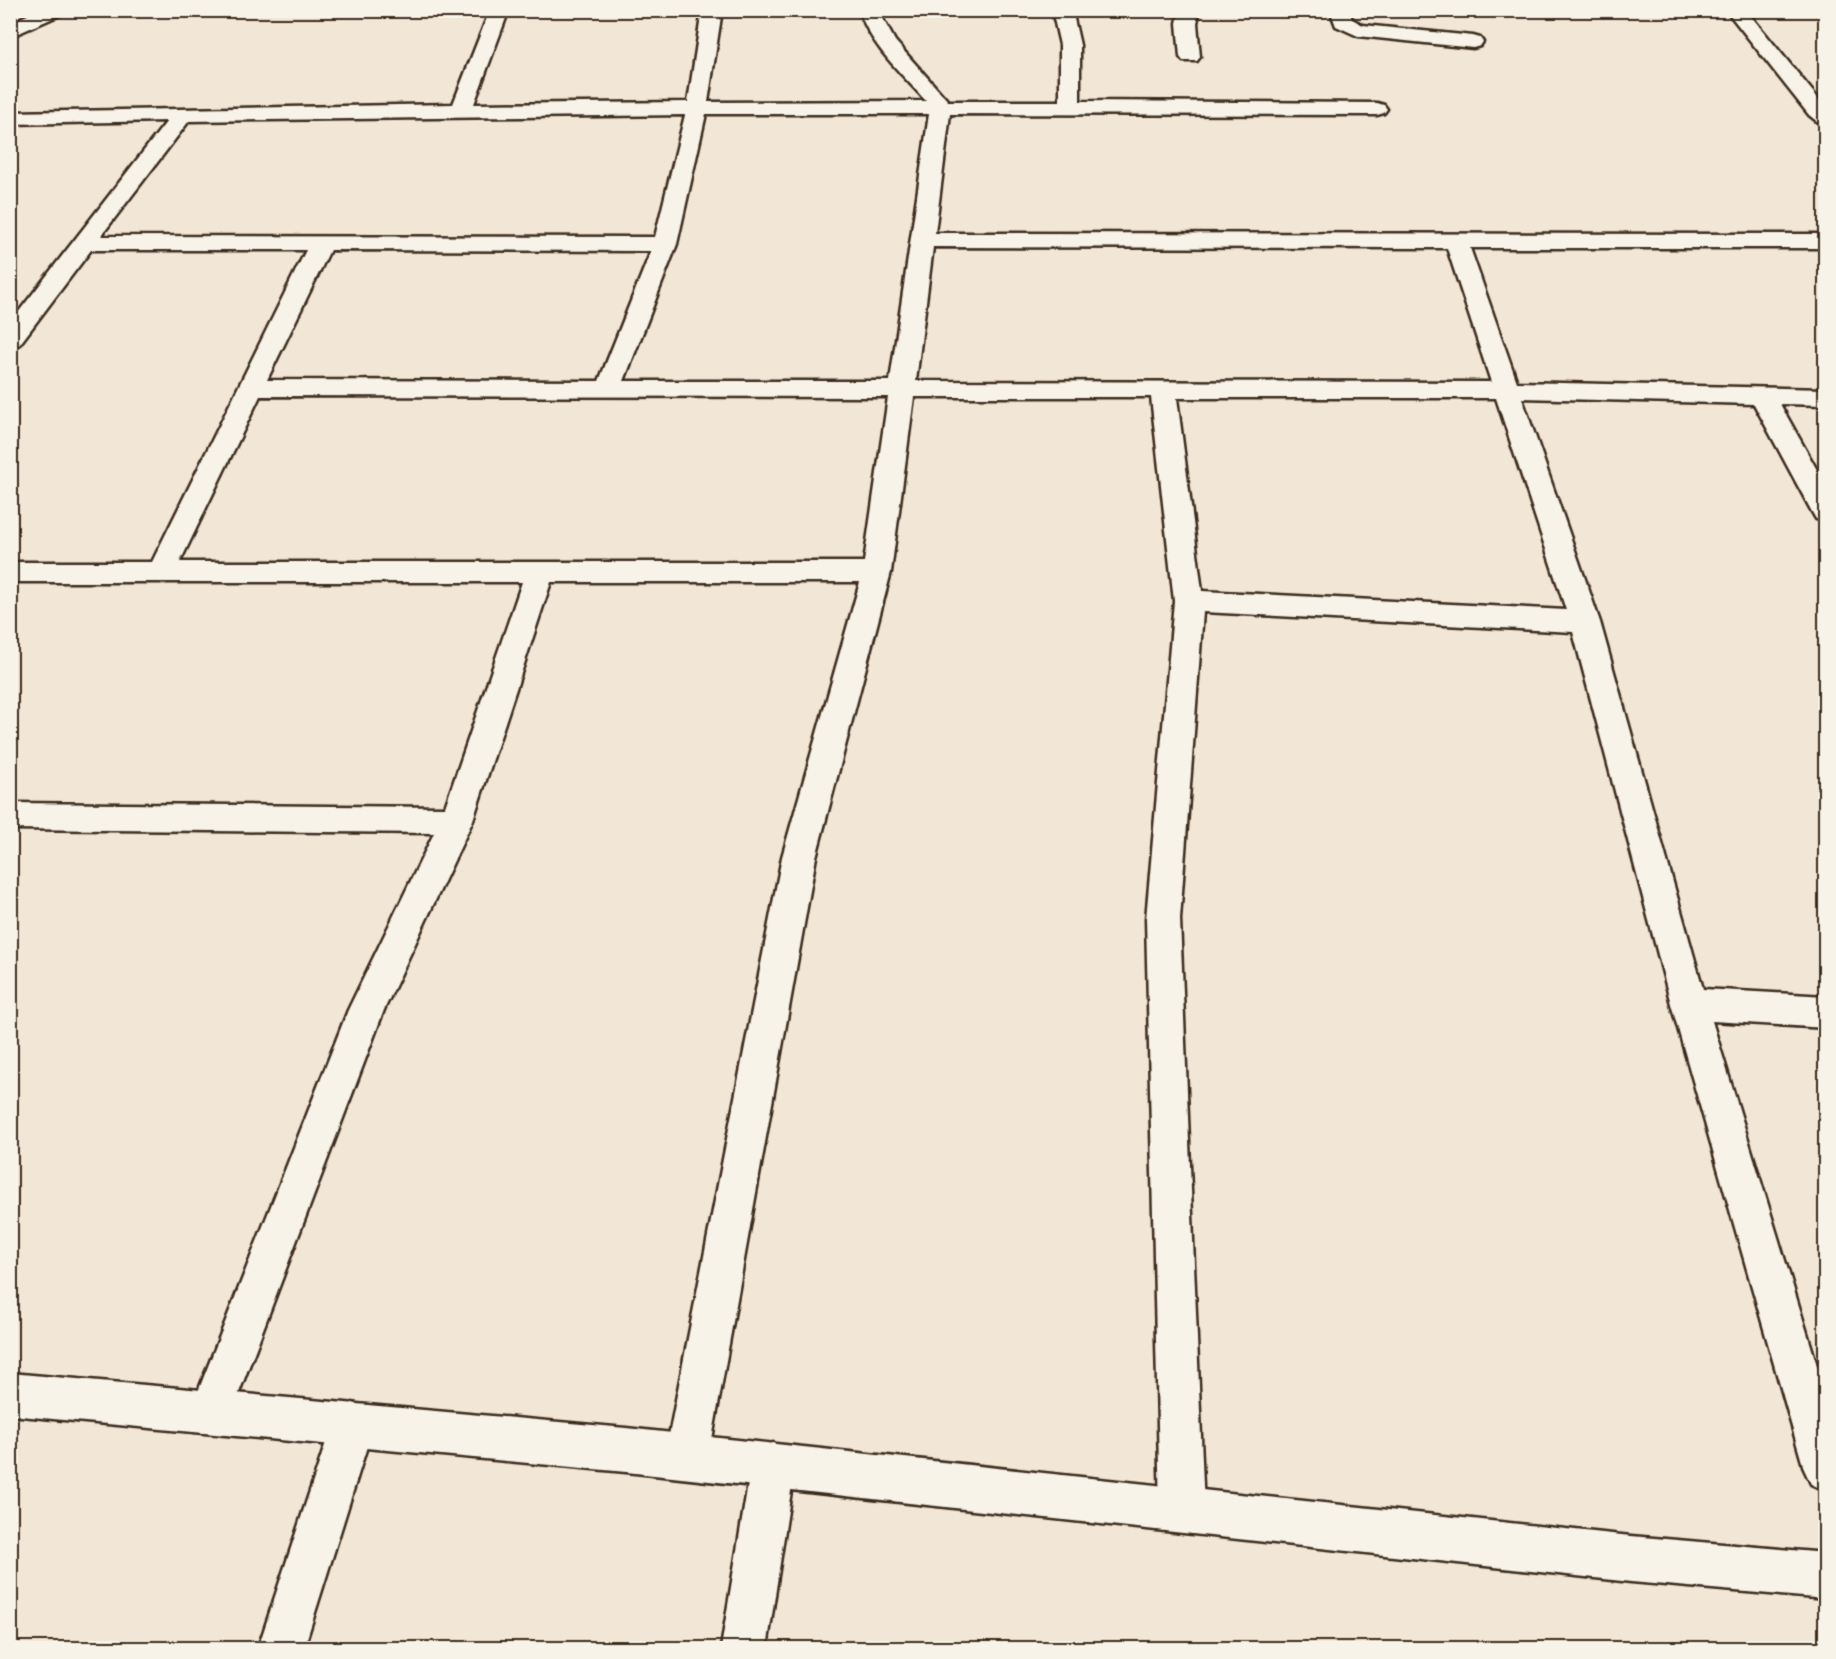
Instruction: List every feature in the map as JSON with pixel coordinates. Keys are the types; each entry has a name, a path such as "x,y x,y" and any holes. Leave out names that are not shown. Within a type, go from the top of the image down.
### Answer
{"street":[{"path":"10,31 55,10"},
{"path":"461,111 500,10"},
{"path":"608,389 665,244 698,109 712,10"},
{"path":"687,1456 799,857 877,572 941,106 887,42 869,18 868,10"},
{"path":"1062,10 1070,45 1070,107"},
{"path":"1190,10 1187,23 1190,57"},
{"path":"1339,10 1343,22 1358,30 1473,42"},
{"path":"1736,10 1816,111 1826,119"},
{"path":"10,118 941,106 1377,109"},
{"path":"10,340 183,114"},
{"path":"922,240 1826,241"},
{"path":"1456,241 1585,622 1689,1004 1826,1469"},
{"path":"84,243 665,244"},
{"path":"160,572 321,244"},
{"path":"250,388 1506,390 1826,397"},
{"path":"1163,390 1188,601 1163,919 1182,1510"},
{"path":"1763,396 1825,510"},
{"path":"10,572 877,572"},
{"path":"211,1412 366,1010 457,820 540,572"},
{"path":"1188,601 1585,622"},
{"path":"10,816 457,820"},
{"path":"1689,1004 1826,1012"},
{"path":"10,1394 687,1456 1631,1559 1826,1576"},
{"path":"281,1648 352,1424"},
{"path":"744,1648 773,1465"}]}
